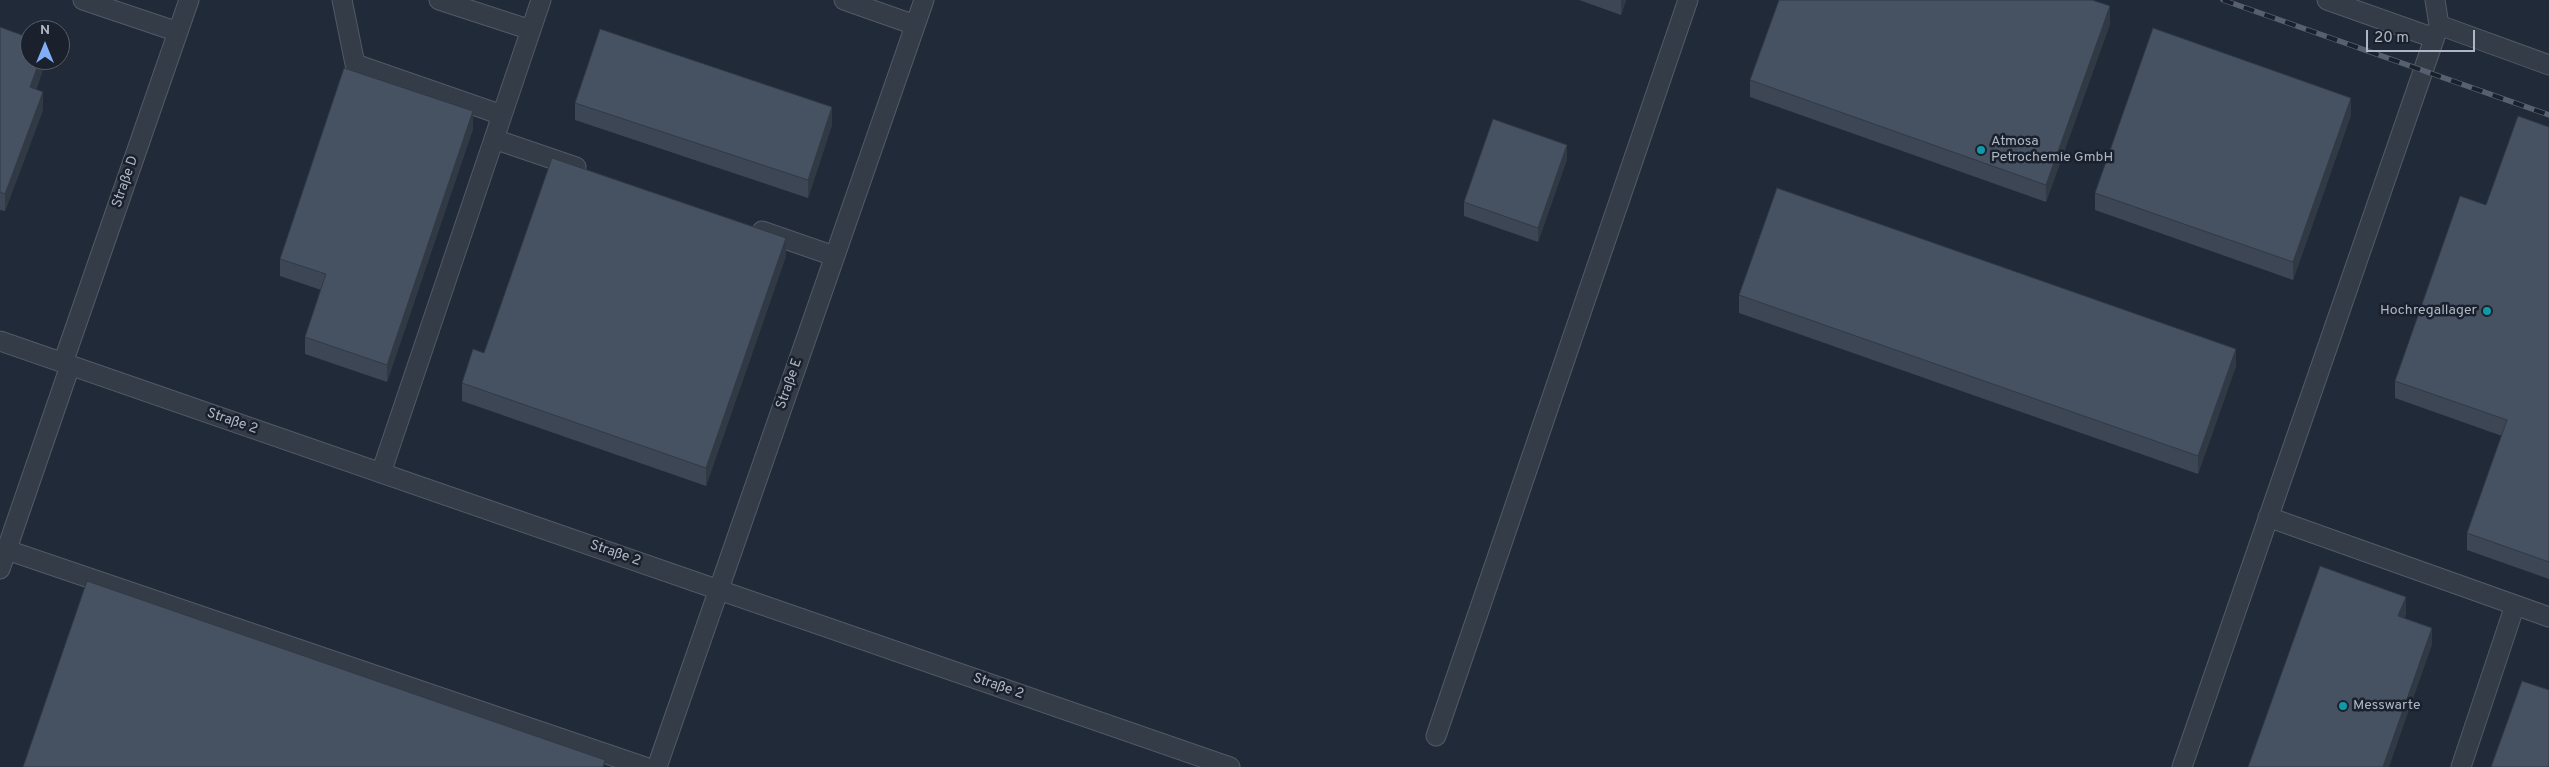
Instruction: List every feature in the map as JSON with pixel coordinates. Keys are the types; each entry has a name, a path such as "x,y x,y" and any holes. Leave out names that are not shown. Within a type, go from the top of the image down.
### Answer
{"lane":[{"name":"Straße D","path":"0,569 66,365 75,328 189,0"},
{"path":"342,0 355,64 502,115"},
{"path":"439,0 531,30"},
{"path":"381,473 541,0"},
{"path":"844,0 915,25"},
{"name":"Straße E","path":"657,767 924,0"},
{"path":"1436,736 1688,0"},
{"path":"2326,0 2549,65"},
{"path":"2182,767 2436,31 2435,0"},
{"path":"86,1 178,32"},
{"path":"494,139 589,171"},
{"path":"749,227 834,256"},
{"name":"Straße 2","path":"0,341 1230,767"},
{"path":"2268,517 2549,617"},
{"path":"7,550 645,767"},
{"path":"2461,767 2516,606"}],"building":[{"name":"Atmosa Petrochemie GmbH","path":"1779,0 2092,0 2110,6 2046,185 1750,80"},
{"path":"0,27 20,34 20,70 36,70 30,87 43,92 5,194 0,192"},
{"name":"Atmosa Petrochemie GmbH","path":"2153,28 2351,98 2293,262 2095,193"},
{"path":"600,29 832,107 808,180 575,103"},
{"path":"344,68 473,111 387,365 305,337 326,274 280,259"},
{"name":"Hochregallager","path":"2518,116 2549,127 2549,562 2467,533 2507,420 2395,381 2460,196 2486,205"},
{"path":"1493,119 1567,145 1538,228 1464,202"},
{"path":"552,158 786,238 706,468 462,383 473,349 484,353"},
{"path":"1777,188 2236,349 2198,456 1739,295"},
{"name":"Messwarte","path":"2320,566 2406,597 2398,616 2432,628 2383,767 2248,767"},
{"path":"87,581 605,760 603,767 23,767"},
{"path":"2522,681 2549,690 2549,767 2491,767"}],"railway":[{"path":"2223,0 2549,115"}],"place":[{"name":"Atmosa Petrochemie GmbH","path":"1981,150"},
{"name":"Hochregallager","path":"2487,311"},
{"name":"Messwarte","path":"2343,706"}]}
